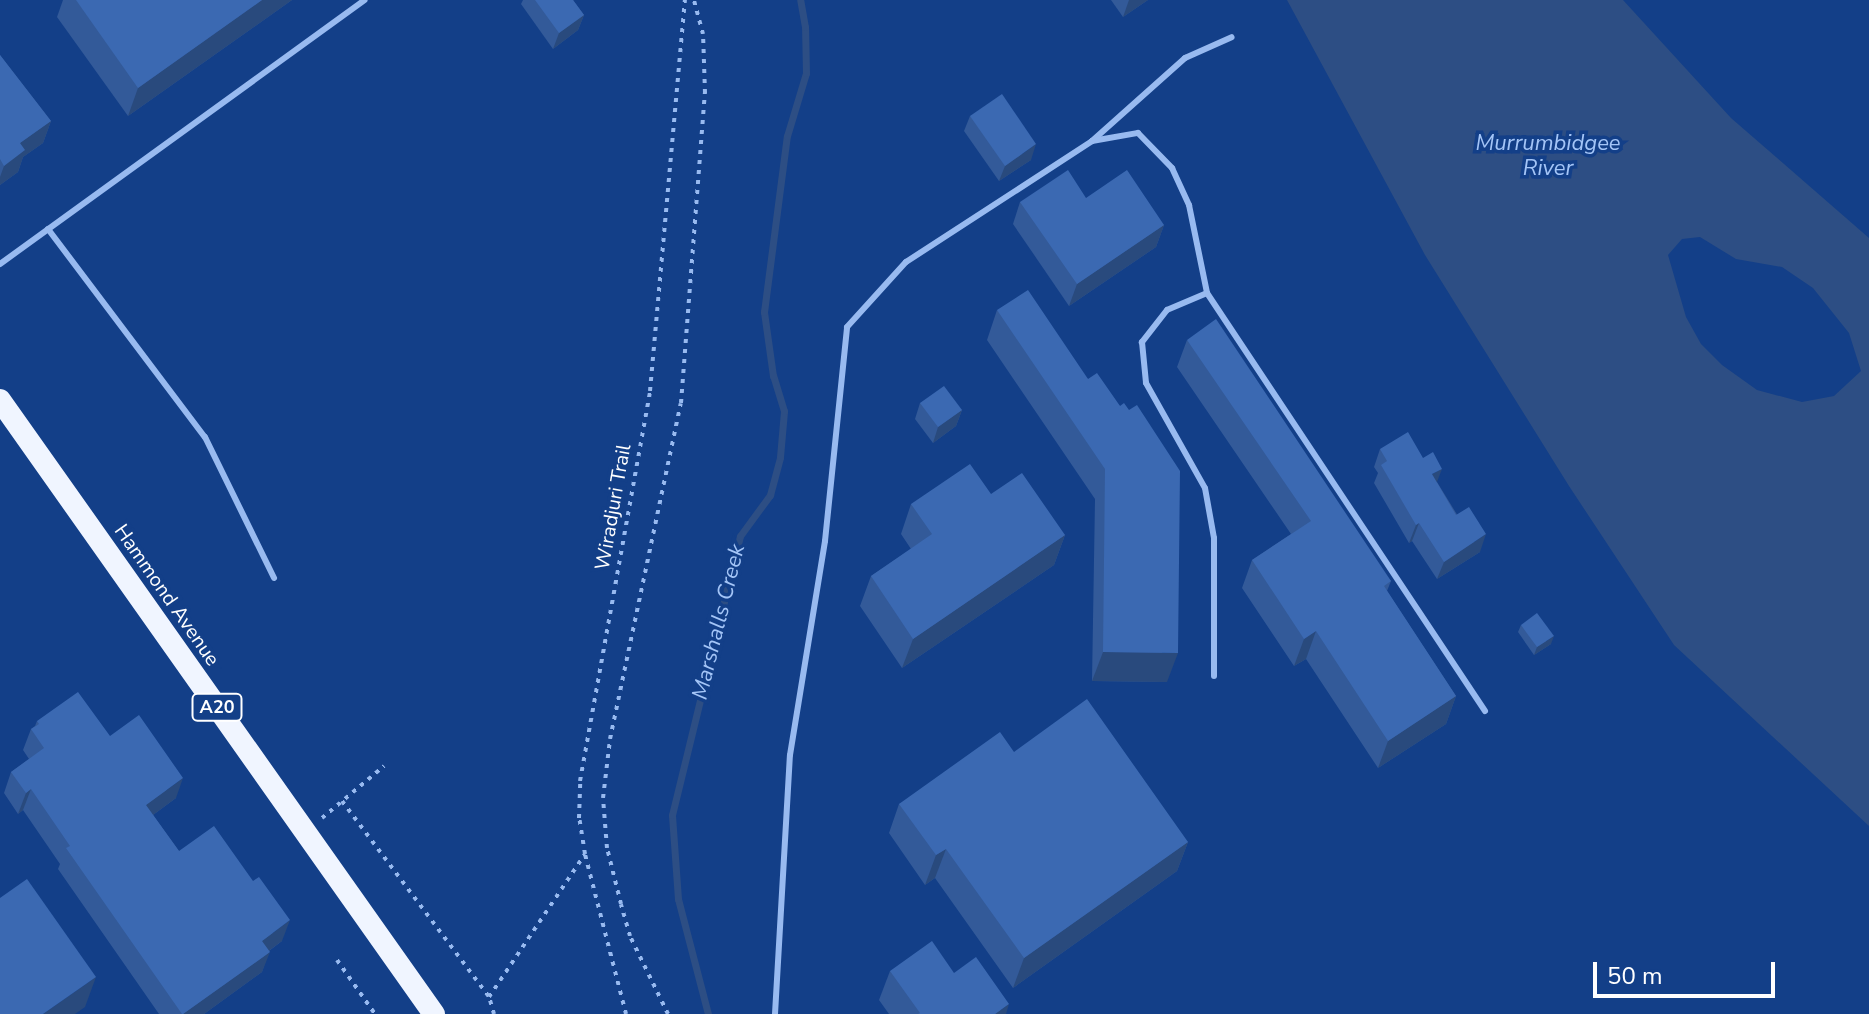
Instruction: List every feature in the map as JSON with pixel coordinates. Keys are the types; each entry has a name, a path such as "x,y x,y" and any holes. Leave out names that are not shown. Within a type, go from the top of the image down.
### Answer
{"highway":[{"name":"Hammond Avenue","path":"0,400 434,1014"}],"lane":[{"path":"0,264 365,0"},
{"path":"775,1014 790,755 825,541 847,327 906,262 1092,141 1185,58 1232,37"},
{"path":"1092,141 1138,133 1172,168 1189,205 1207,293 1485,711"},
{"path":"48,229 205,437 274,578"},
{"path":"1207,293 1167,310 1142,342 1146,383 1205,488 1214,538 1214,676"}],"path":[{"name":"Wiradjuri Trail","path":"626,1014 585,854 579,818 580,781 650,391 685,0"},
{"path":"668,1014 630,936 607,848 603,798 610,739 683,387 684,339 705,93 703,34 694,0"},
{"path":"305,832 384,766"},
{"path":"342,801 489,997 494,1014"},
{"path":"489,997 585,854"},
{"path":"337,960 375,1014"}],"water":[{"name":"Murrumbidgee River","path":"1287,0 1623,0 1731,118 1869,238 1869,826 1674,645 1569,486 1425,255","holes":["1700,237 1736,259 1782,267 1813,288 1849,333 1861,371 1834,396 1802,402 1757,390 1722,365 1701,344 1686,317 1668,255 1682,239"]}],"building":[{"path":"76,0 262,0 138,88"},
{"path":"535,0 573,0 584,15 559,33"},
{"path":"0,55 51,121 20,143 25,150 4,166 0,159"},
{"path":"1002,94 1036,144 1005,166 970,116"},
{"path":"1068,170 1086,198 1127,170 1164,225 1077,284 1020,202"},
{"path":"1028,290 1088,379 1097,373 1120,406 1124,403 1129,410 1137,405 1180,471 1178,653 1103,652 1105,469 997,310"},
{"path":"1216,319 1391,581 1384,586 1456,696 1388,741 1316,631 1304,639 1252,560 1311,521 1187,340"},
{"path":"944,386 962,410 938,427 920,403"},
{"path":"1408,432 1423,458 1433,452 1442,469 1432,474 1456,515 1469,507 1486,534 1444,562 1419,523 1416,525 1381,465 1387,461 1380,449"},
{"path":"970,464 991,494 1022,473 1065,535 913,639 871,576 932,534 911,504"},
{"path":"1537,613 1554,636 1537,647 1521,625"},
{"path":"78,692 110,736 139,715 183,778 146,805 179,851 214,826 253,881 259,877 290,920 262,941 270,952 183,1014 66,848 70,846 31,789 26,793 11,772 44,748 31,729 39,724 37,721"},
{"path":"1087,699 1188,842 1024,958 946,849 936,855 899,804 1000,732 1014,752"},
{"path":"27,879 96,977 43,1014 0,1014 0,898"},
{"path":"932,941 954,973 976,957 1009,1004 995,1014 918,1014 890,971"}],"waterway":[{"name":"Marshalls Creek","path":"708,1014 678,899 672,815 740,536 770,495 780,457 784,411 773,376 764,312 787,136 806,73 805,27 800,0"}]}
